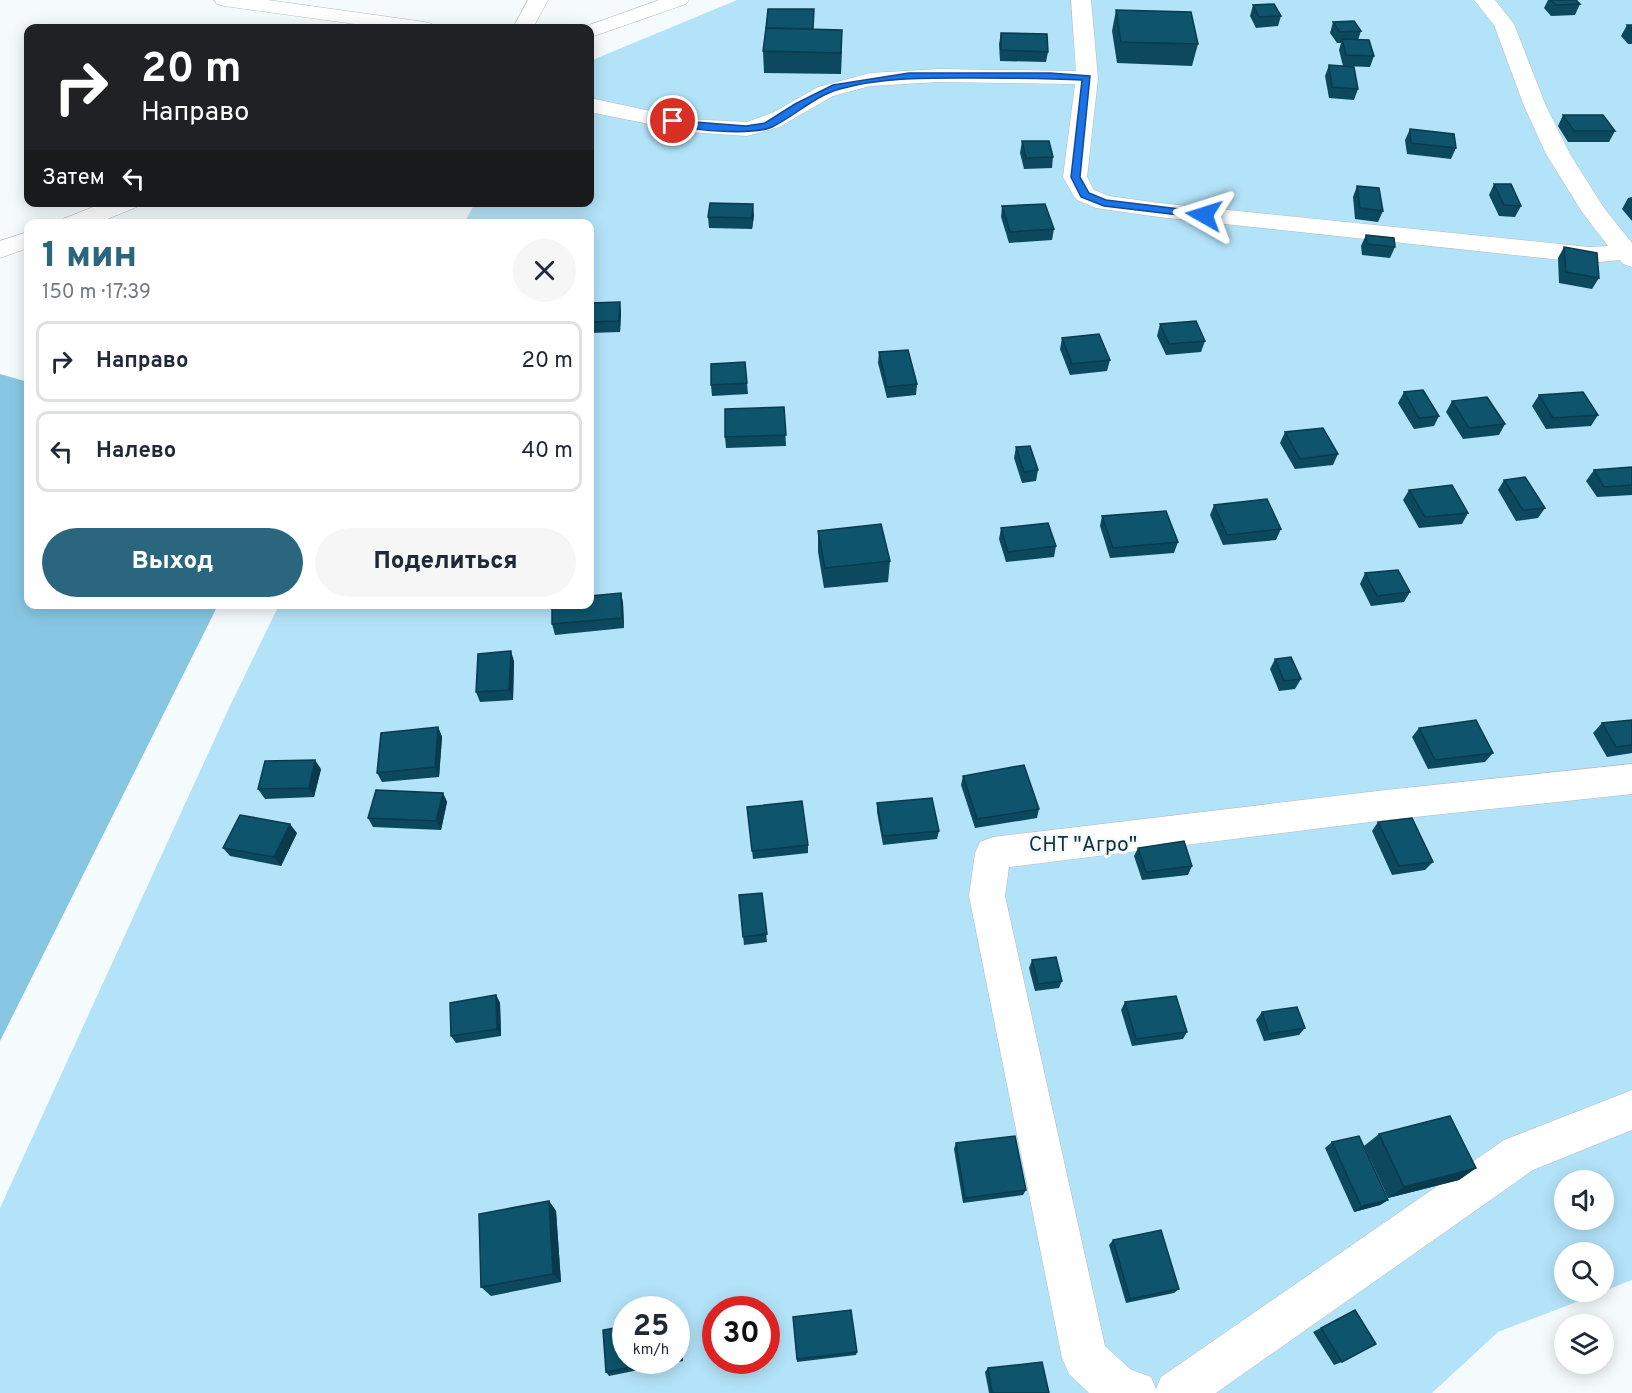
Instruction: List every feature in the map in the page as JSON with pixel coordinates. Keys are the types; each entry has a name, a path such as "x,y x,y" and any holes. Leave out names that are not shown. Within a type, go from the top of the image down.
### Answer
{"street":[{"path":"224,0 396,24"},
{"path":"526,24 538,0"},
{"path":"594,30 679,0"},
{"path":"1081,0 1087,78 1076,177 1084,195 1104,203 1589,255 1629,255"},
{"path":"1484,0 1504,24 1535,106 1558,154 1594,212 1629,255"},
{"path":"594,106 694,125 746,129 768,126 798,106 836,87 909,75 1050,75 1087,78"},
{"path":"85,219 116,207"},
{"path":"0,250 24,241"},
{"path":"1135,1393 1118,1389 1085,1358 987,896 993,853 1386,805 1632,779"},
{"path":"1177,1393 1519,1155 1632,1110"}],"green space":[{"name":"СНТ \"Агро\"","path":"737,0 1632,0 1632,1280 1614,1287 1614,1242 1554,1242 1554,1302 1577,1302 1498,1332 1432,1393 0,1393 0,1208 228,710 277,609 594,609 594,219 466,219 473,207 594,207 594,59"}],"shaded area":[{"path":"0,374 24,381 24,609 216,609 0,1041"}],"building":[{"path":"1551,0 1576,0 1580,4 1556,5"},
{"path":"1274,4 1281,16 1259,17 1253,5"},
{"path":"768,9 814,9 813,29 766,28"},
{"path":"1116,10 1191,12 1198,44 1121,42"},
{"path":"1354,21 1361,31 1340,32 1333,22"},
{"path":"766,28 842,30 841,53 763,51"},
{"path":"1001,33 1047,34 1048,52 1001,50"},
{"path":"1342,39 1369,40 1374,56 1346,55"},
{"path":"1329,65 1354,67 1358,89 1332,87"},
{"path":"1563,115 1603,115 1615,131 1574,131"},
{"path":"1410,129 1454,134 1456,148 1411,143"},
{"path":"1022,141 1049,141 1053,157 1026,158"},
{"path":"1494,184 1511,184 1521,206 1504,205"},
{"path":"1357,186 1379,188 1383,211 1360,208"},
{"path":"710,203 753,204 752,218 708,217"},
{"path":"1045,204 1054,229 1010,232 1002,206"},
{"path":"1366,235 1394,238 1395,247 1367,244"},
{"path":"1564,247 1597,253 1599,278 1566,272"},
{"path":"620,302 619,321 594,322 594,303"},
{"path":"1196,321 1205,341 1169,344 1160,324"},
{"path":"1099,334 1110,360 1072,364 1062,338"},
{"path":"908,350 917,384 887,387 879,352"},
{"path":"745,362 747,383 711,385 711,364"},
{"path":"1423,390 1439,416 1419,418 1404,392"},
{"path":"1583,392 1598,415 1553,418 1539,395"},
{"path":"1487,397 1505,424 1469,428 1452,401"},
{"path":"784,407 786,435 725,437 725,409"},
{"path":"1323,428 1338,454 1300,459 1285,432"},
{"path":"1030,446 1038,470 1024,472 1016,447"},
{"path":"1632,467 1632,485 1604,487 1594,470"},
{"path":"1525,477 1545,508 1523,510 1504,480"},
{"path":"1452,485 1468,513 1425,517 1409,490"},
{"path":"1267,499 1281,529 1227,535 1214,505"},
{"path":"1166,511 1178,542 1113,548 1102,516"},
{"path":"1048,523 1056,546 1008,552 1001,528"},
{"path":"881,524 890,561 825,568 818,531"},
{"path":"1398,570 1410,592 1377,596 1365,573"},
{"path":"621,593 622,618 552,624 552,609 594,609 594,596"},
{"path":"511,651 509,690 476,692 478,654"},
{"path":"1291,657 1301,679 1284,681 1275,659"},
{"path":"1476,720 1493,753 1435,760 1419,728"},
{"path":"1632,720 1632,745 1616,747 1602,723"},
{"path":"438,727 435,767 377,773 381,733"},
{"path":"315,760 309,788 258,789 265,761"},
{"path":"1024,765 1039,809 977,819 963,776"},
{"path":"376,790 443,793 436,821 368,818"},
{"path":"932,798 939,831 883,836 877,803"},
{"path":"802,801 808,845 752,851 747,807"},
{"path":"240,815 290,824 274,857 223,848"},
{"path":"1412,818 1433,862 1399,866 1378,822"},
{"path":"1184,841 1192,866 1146,872 1138,848"},
{"path":"762,893 767,934 743,937 739,895"},
{"path":"1056,957 1062,981 1038,984 1032,960"},
{"path":"496,995 497,1029 451,1036 450,1003"},
{"path":"1176,996 1187,1032 1136,1039 1125,1002"},
{"path":"1297,1007 1305,1028 1269,1034 1262,1012"},
{"path":"1450,1116 1476,1168 1404,1187 1379,1134"},
{"path":"1015,1136 1026,1190 965,1198 956,1143"},
{"path":"1359,1136 1388,1200 1361,1206 1332,1142"},
{"path":"549,1201 553,1274 481,1287 479,1214"},
{"path":"1161,1230 1179,1289 1130,1299 1113,1240"},
{"path":"851,1310 857,1352 797,1359 793,1317"},
{"path":"1355,1310 1376,1344 1342,1362 1321,1328"},
{"path":"612,1328 612,1371 606,1372 603,1330"},
{"path":"1042,1362 1049,1393 992,1393 988,1368"}],"route":[{"path":"673,121 746,129 768,126 798,106 836,87 909,75 1050,75 1087,78 1076,177 1084,195 1104,203 1204,215"}]}
